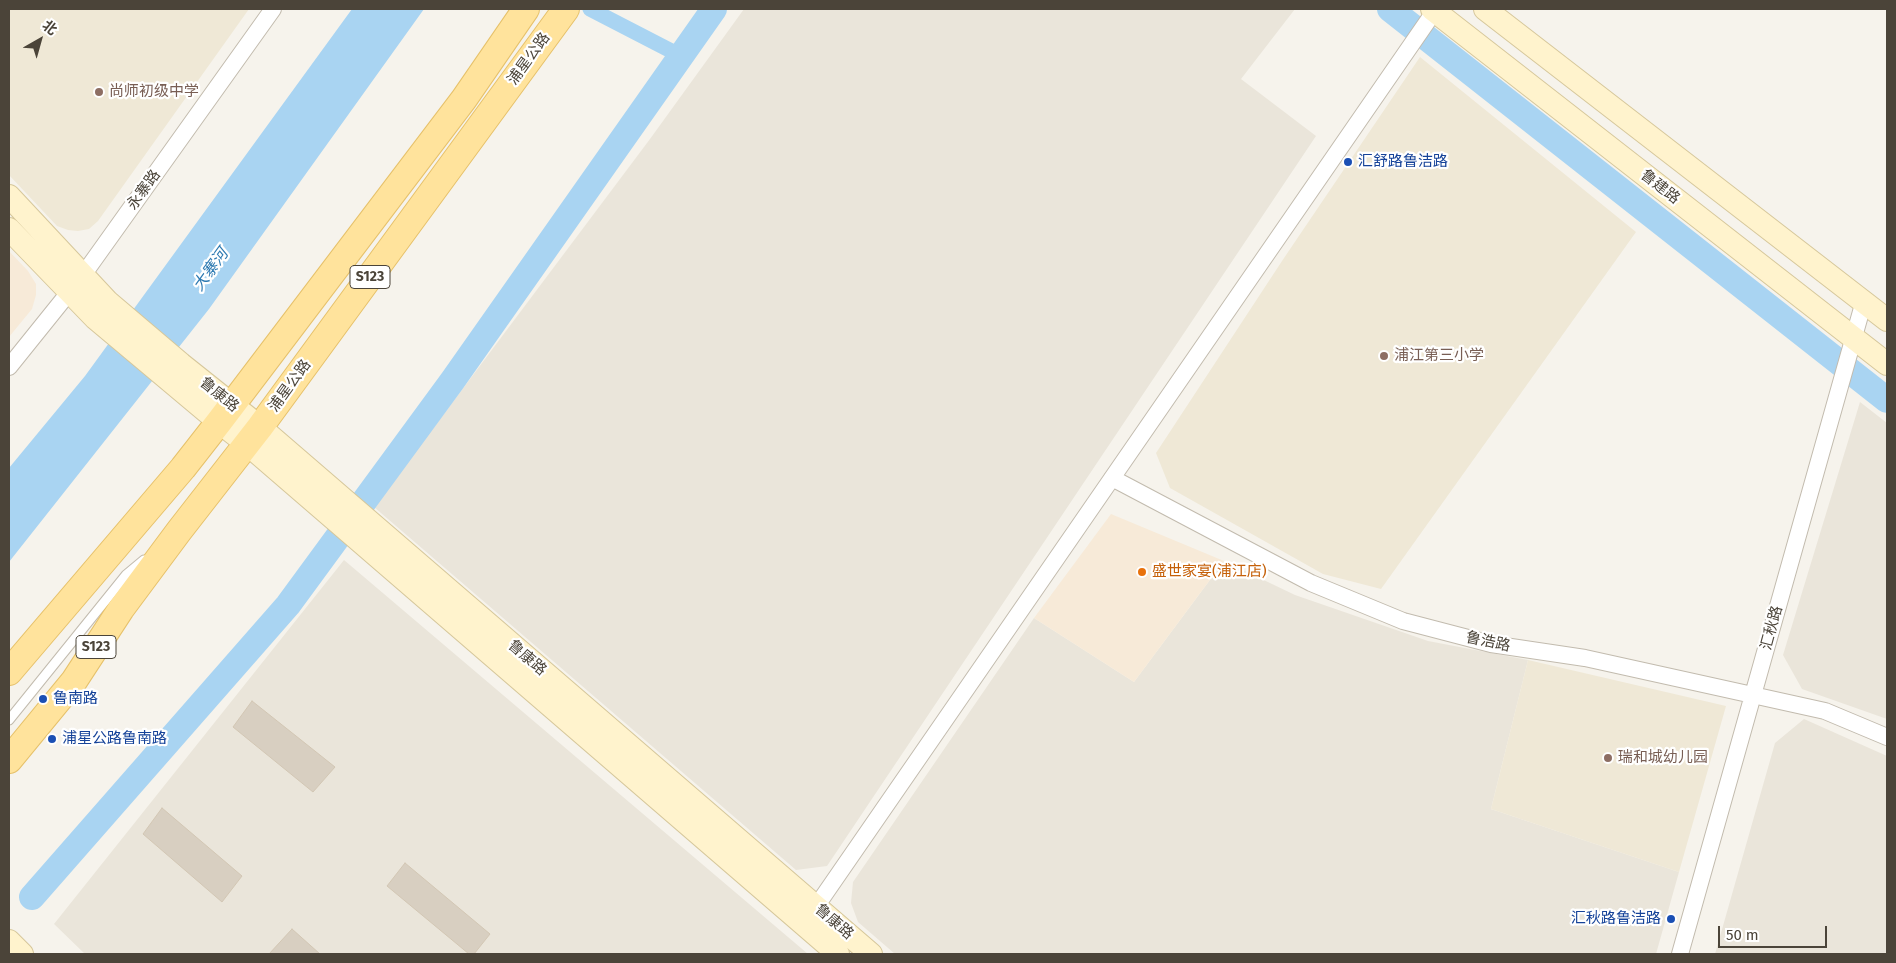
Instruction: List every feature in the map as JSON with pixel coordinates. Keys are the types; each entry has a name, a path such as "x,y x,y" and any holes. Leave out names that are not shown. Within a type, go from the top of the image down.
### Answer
{"main road":[{"name":"浦星公路","path":"9,672 183,468 226,414 464,98 526,9"},
{"name":"浦星公路","path":"9,760 74,681 121,610 179,531 254,436 561,15"}],"street":[{"name":"永寨路","path":"9,367 76,284 274,9"},
{"path":"1484,9 1887,320"},
{"path":"810,915 1434,10"},
{"name":"鲁建路","path":"1434,10 1887,364"},
{"path":"9,196 76,284"},
{"path":"9,229 76,284"},
{"name":"鲁康路","path":"76,284 102,310 174,372 254,436 588,737 810,915 871,954"},
{"name":"汇秋路","path":"1680,954 1852,338 1864,301"},
{"name":"鲁浩路","path":"1112,478 1311,583 1403,621 1491,644 1585,658 1825,711 1887,737"},
{"name":"鲁康路","path":"810,915 838,954"},
{"path":"9,941 22,954"}],"lane":[{"path":"9,720 126,575 179,531"}],"shaded area":[{"name":"尚师初级中学","path":"9,9 249,9 98,221 89,229 78,231 57,226 9,175"},
{"path":"744,9 1295,9 1241,79 1316,136 827,866 796,870 374,507 650,139"},
{"name":"浦江第三小学","path":"1420,57 1636,232 1381,589 1323,574 1170,488 1156,453 1284,258"},
{"path":"9,251 28,271 36,284 36,295 32,309 9,337"},
{"path":"1860,402 1887,423 1887,719 1802,689 1783,655"},
{"path":"1111,514 1224,561 1134,682 1034,618"},
{"path":"344,560 808,954 85,954 54,924"},
{"path":"1224,561 1295,595 1428,641 1528,660 1491,809 1679,872 1656,954 895,954 858,922 851,903 853,882 1034,618 1134,682"},
{"name":"瑞和城幼儿园","path":"1528,660 1726,706 1679,872 1491,809"},
{"path":"1804,719 1887,756 1887,954 1715,954 1775,743"}],"water":[{"name":"大寨河","path":"352,9 424,9 209,309 9,562 9,468 85,376"}],"building":[{"path":"252,701 335,767 313,792 233,727"},
{"path":"162,808 242,876 222,902 143,834"},
{"path":"405,863 490,934 474,954 469,954 387,886"},
{"path":"292,929 320,954 269,954"}],"waterway":[{"path":"590,9 681,56"},
{"path":"32,897 288,605 453,380 714,9"},
{"path":"1390,9 1887,400"}],"place":[{"name":"尚师初级中学","path":"99,92"},
{"name":"汇舒路鲁洁路","path":"1348,162"},
{"name":"浦江第三小学","path":"1384,356"},
{"name":"盛世家宴(浦江店)","path":"1142,572"},
{"name":"鲁南路","path":"43,699"},
{"name":"浦星公路鲁南路","path":"52,739"},
{"name":"瑞和城幼儿园","path":"1608,758"},
{"name":"汇秋路鲁洁路","path":"1671,919"}]}
